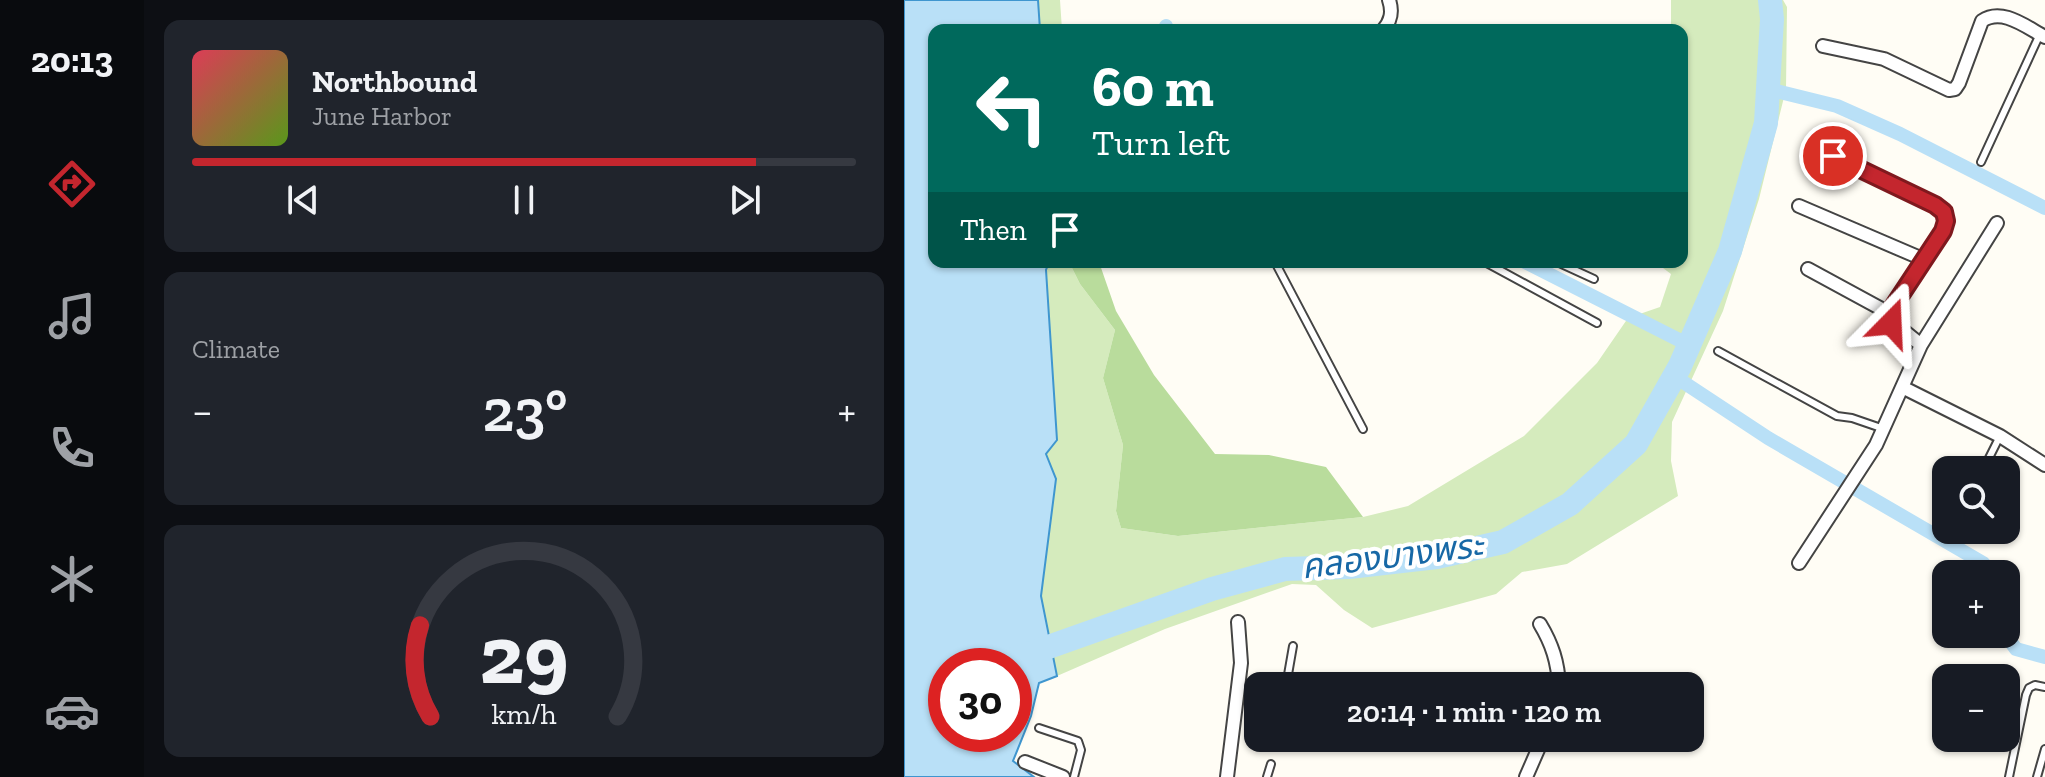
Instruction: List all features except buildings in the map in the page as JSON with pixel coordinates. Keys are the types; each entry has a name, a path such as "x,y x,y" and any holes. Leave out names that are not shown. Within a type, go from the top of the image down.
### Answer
{"street":[{"path":"1388,24 1392,8 1389,0"},
{"path":"1823,46 1884,59 1949,90 1955,89 1959,83 1982,21 1989,16 1996,14 2008,18 2042,36"},
{"path":"1833,156 1944,212 1946,221 1943,231 1888,318 1921,345"},
{"path":"1799,206 1925,260"},
{"path":"1799,563 1884,429 1921,345 1997,223"},
{"path":"1808,269 1889,313"},
{"path":"1904,388 2000,436 2045,465"},
{"path":"1227,777 1241,663 1238,622"},
{"path":"1540,624 1551,642 1558,672"},
{"path":"1526,777 1537,752"},
{"path":"1025,762 1063,777"}],"lane":[{"path":"1981,162 2042,36"},
{"path":"1278,268 1363,429"},
{"path":"1496,268 1597,323"},
{"path":"1570,268 1594,279"},
{"path":"1718,351 1837,416 1884,429"},
{"path":"1990,456 2000,436"},
{"path":"1288,672 1293,646"},
{"path":"2009,777 2026,695 2029,688 2035,685 2045,687"},
{"path":"1039,728 1078,741 1081,750 1074,777"},
{"path":"2037,777 2045,749"},
{"path":"1267,777 1271,764"}],"green space":[{"path":"1038,0 1060,0 1062,24 1040,24"},
{"path":"1671,0 1783,0 1787,7 1786,89 1759,199 1723,311 1672,422 1671,461 1678,496 1567,564 1522,572 1496,594 1372,628 1344,610 1316,585 1292,584 1165,629 1057,676 1041,596 1056,480 1046,454 1047,268 1072,268 1080,284 1115,330 1103,378 1123,445 1116,511 1121,528 1178,536 1363,517 1408,506 1524,436 1597,363 1628,318 1660,307 1671,274 1663,268 1688,268 1688,24 1671,24"},
{"path":"1072,268 1101,268 1116,311 1154,375 1215,454 1269,455 1326,467 1363,517 1178,536 1121,528 1116,511 1123,445 1103,378 1115,330 1080,284"}],"water":[{"path":"904,0 1038,0 1040,24 928,24 928,268 1047,268 1057,440 1046,454 1056,479 1041,596 1057,676 1039,683 1032,712 1032,648 928,648 928,752 1017,752 1013,761 1034,777 904,777"}],"waterway":[{"name":"คลองบางพระ","path":"1032,653 1212,589 1285,569 1349,567 1437,557 1503,542 1570,504 1636,444 1680,366 1730,251 1766,123 1772,19 1770,0"},
{"path":"1768,89 1837,106 1900,134 2045,208"},
{"path":"1537,268 1689,345"},
{"path":"1674,376 1768,438 1978,560"},
{"path":"2015,648 2045,657"}],"route":[{"path":"1833,156 1944,212 1946,221 1943,231 1889,313 1891,323"}]}
